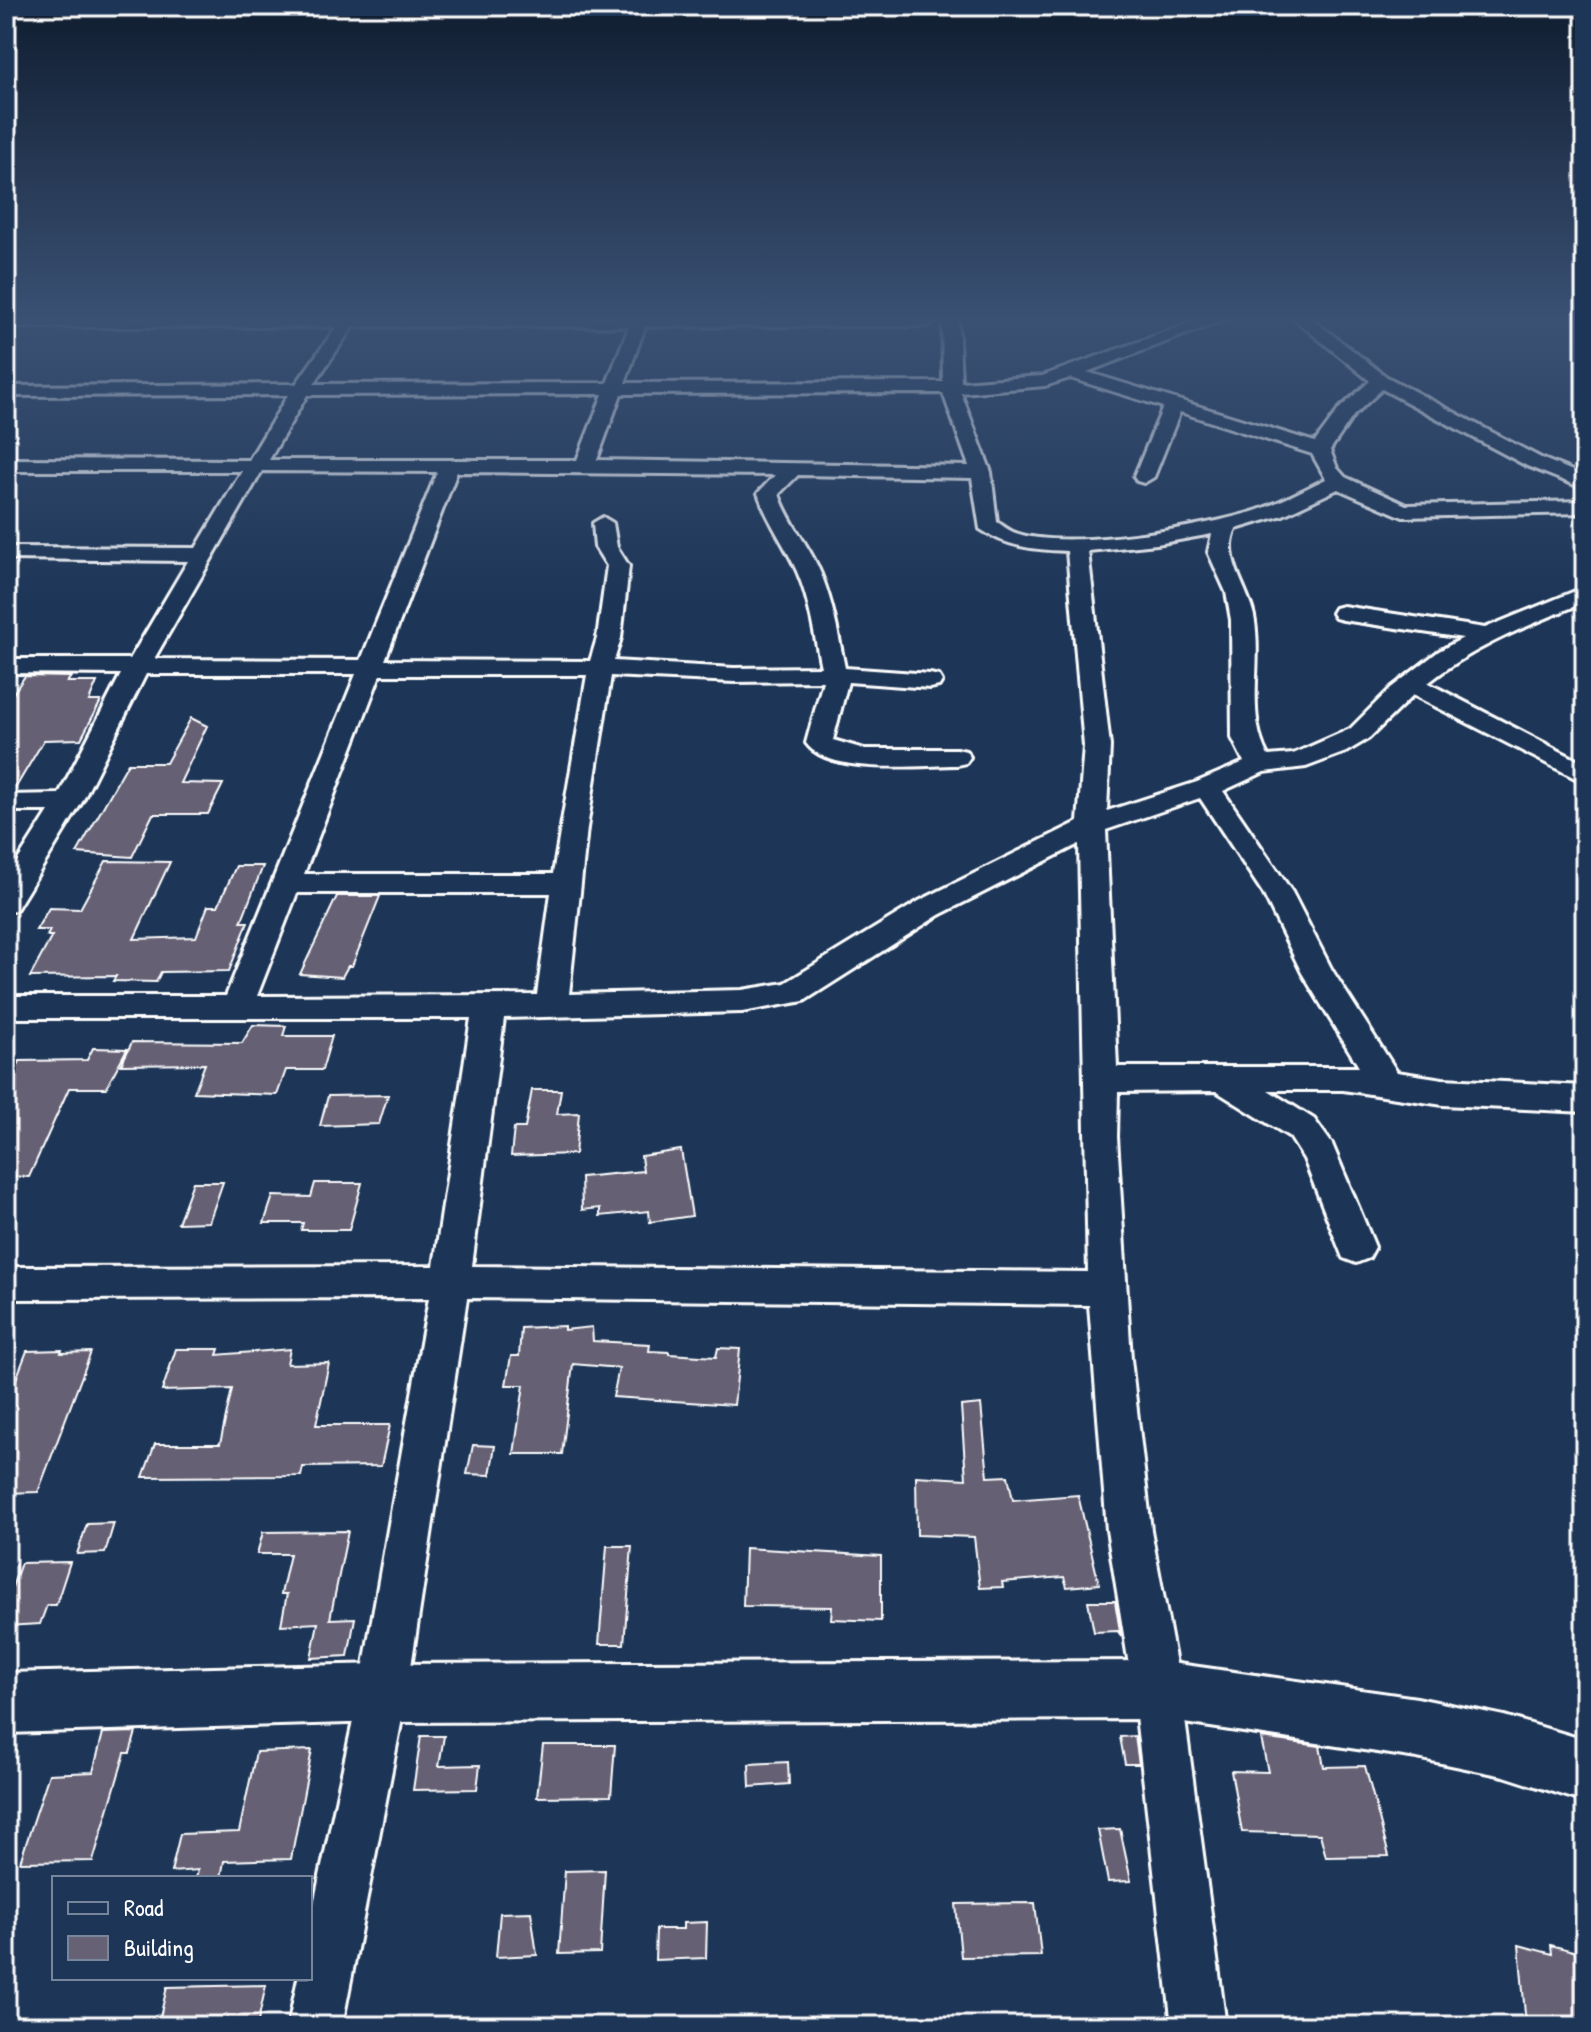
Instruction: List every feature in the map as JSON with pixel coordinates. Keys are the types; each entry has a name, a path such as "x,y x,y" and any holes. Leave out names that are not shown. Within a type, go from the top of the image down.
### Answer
{"street":[{"path":"6,903 68,802 137,667 286,414"},
{"path":"585,466 605,414"},
{"path":"957,414 981,472 987,525 1001,538 1034,544 1077,546 1228,524 1257,517 1338,481"},
{"path":"1144,477 1170,414"},
{"path":"1199,414 1320,450"},
{"path":"1320,450 1344,414"},
{"path":"1443,414 1534,462 1585,483"},
{"path":"937,469 950,452 961,424"},
{"path":"1320,450 1328,470 1338,481 1403,511 1585,507"},
{"path":"6,465 450,465 937,469 981,472"},
{"path":"237,1007 450,465"},
{"path":"794,468 768,493 769,501 806,566 825,628 836,684 819,743 827,750 846,755 957,757"},
{"path":"552,1004 566,884 600,668 609,638 618,566 606,547 603,523"},
{"path":"1228,524 1219,541 1219,552 1237,592 1243,620 1246,655 1245,738 1259,765"},
{"path":"1077,546 1097,746 1092,826 1106,1289 1129,1530 1157,1690 1199,2026"},
{"path":"6,553 205,555"},
{"path":"6,1007 489,1007 742,1001 793,993 929,908 1092,826 1156,802 1207,788 1259,765 1297,761 1337,746 1359,734 1447,656 1487,635 1585,594"},
{"path":"1343,613 1487,635"},
{"path":"6,666 600,668 734,675 833,674 930,681"},
{"path":"1412,684 1585,775"},
{"path":"1207,788 1277,892 1318,973 1386,1083"},
{"path":"6,803 68,802"},
{"path":"288,883 566,884"},
{"path":"315,2026 383,1693 451,1282 489,1007"},
{"path":"1101,1080 1343,1077 1443,1092 1585,1099"},
{"path":"1221,1078 1302,1128 1320,1154 1356,1247"},
{"path":"6,1283 451,1282 1106,1289"},
{"path":"6,1703 383,1693 1157,1690 1417,1728 1504,1746 1585,1771"}],"building":[{"path":"25,676 71,677 67,682 97,682 89,701 101,701 81,739 44,740 13,792 6,792 6,704"},
{"path":"191,718 207,726 180,783 223,784 208,814 153,814 132,857 77,853 128,763 166,763"},
{"path":"106,861 170,862 134,939 196,937 208,906 218,906 236,866 263,866 241,922 248,922 229,971 161,972 156,982 113,981 116,976 30,977 52,936 47,936 50,930 36,930 49,908 80,909"},
{"path":"337,896 380,896 352,966 348,966 342,977 300,974"},
{"path":"253,1025 286,1026 283,1036 332,1036 322,1070 286,1070 277,1095 194,1092 205,1064 121,1065 132,1042 242,1043"},
{"path":"93,1048 127,1049 106,1088 69,1088 29,1177 6,1176 6,1090 20,1061 87,1060"},
{"path":"532,1090 561,1090 557,1114 579,1113 575,1154 511,1156 514,1128 525,1128"},
{"path":"388,1095 379,1124 320,1126 328,1096"},
{"path":"681,1150 692,1216 650,1222 649,1211 600,1216 600,1208 582,1210 581,1177 643,1171 641,1156"},
{"path":"193,1182 223,1182 209,1222 178,1223"},
{"path":"315,1183 362,1183 349,1230 301,1230 303,1223 264,1223 273,1196 311,1197"},
{"path":"564,1326 564,1330 592,1327 593,1341 650,1344 649,1351 669,1354 716,1357 718,1348 740,1349 734,1405 613,1397 619,1368 573,1364 562,1454 514,1454 524,1385 506,1385 511,1356 519,1356 521,1328"},
{"path":"176,1349 219,1349 217,1355 290,1349 287,1364 329,1363 316,1425 390,1425 381,1466 303,1467 301,1476 143,1477 155,1444 220,1444 232,1389 162,1391"},
{"path":"62,1350 61,1353 91,1352 38,1492 6,1493 6,1405 27,1351"},
{"path":"981,1404 988,1477 1008,1476 1013,1500 1078,1495 1099,1584 1067,1587 1064,1577 1002,1582 1003,1587 980,1588 974,1537 917,1535 916,1476 966,1479 961,1406"},
{"path":"473,1445 495,1446 490,1475 467,1474"},
{"path":"114,1523 105,1553 77,1554 87,1524"},
{"path":"348,1531 330,1619 355,1618 348,1656 311,1658 318,1623 281,1625 287,1594 281,1594 290,1554 257,1554 263,1532"},
{"path":"607,1546 632,1546 624,1644 599,1644"},
{"path":"745,1548 881,1556 881,1621 831,1619 832,1607 743,1606"},
{"path":"70,1562 56,1605 47,1605 40,1624 6,1626 6,1603 21,1563"},
{"path":"1088,1601 1115,1601 1121,1637 1118,1631 1094,1632"},
{"path":"136,1732 130,1753 125,1753 93,1861 20,1862 49,1774 93,1772 103,1733"},
{"path":"421,1736 444,1736 439,1766 480,1765 477,1789 413,1790"},
{"path":"1135,1736 1139,1764 1125,1764 1120,1737"},
{"path":"1261,1738 1320,1746 1324,1767 1365,1766 1389,1856 1326,1857 1320,1834 1242,1832 1231,1771 1268,1772"},
{"path":"543,1745 615,1745 611,1796 537,1797"},
{"path":"312,1750 291,1859 224,1861 221,1876 196,1876 198,1870 171,1872 180,1834 239,1832 256,1752"},
{"path":"788,1762 789,1784 750,1787 749,1764"},
{"path":"1120,1829 1131,1881 1108,1882 1098,1830"},
{"path":"605,1870 600,1953 559,1954 565,1871"},
{"path":"1035,1903 1041,1956 961,1957 956,1904"},
{"path":"531,1912 537,1955 496,1957 500,1913"},
{"path":"707,1922 706,1958 655,1960 656,1929 683,1929 683,1923"},
{"path":"1519,1945 1552,1954 1551,1945 1584,1954 1585,2026 1526,2026"},
{"path":"266,1985 257,2026 158,2026 167,1987"}]}
